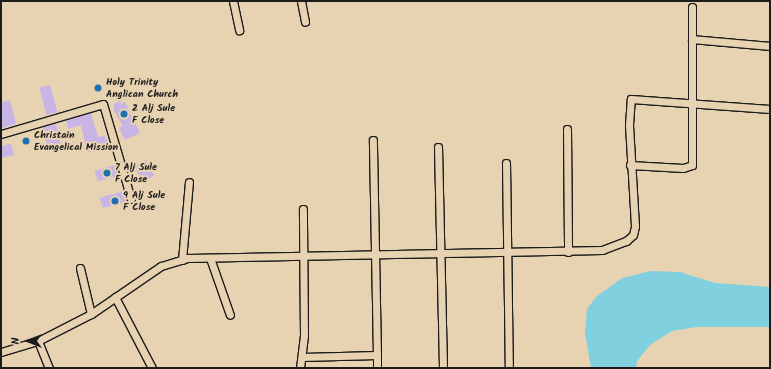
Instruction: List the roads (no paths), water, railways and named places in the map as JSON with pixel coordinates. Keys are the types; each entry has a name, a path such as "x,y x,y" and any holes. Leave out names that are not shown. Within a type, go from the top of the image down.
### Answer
{"street":[{"path":"233,1 238,30"},
{"path":"300,1 305,22"},
{"path":"630,165 690,167 694,101 692,8"},
{"path":"692,40 770,46"},
{"path":"1,352 38,341 91,314 161,266 182,260 303,256 507,254 602,250 633,235 635,226 630,165 628,105 631,99 694,101 770,109"},
{"path":"1,134 103,104 106,106 131,199"},
{"path":"567,129 568,252"},
{"path":"373,140 377,368"},
{"path":"438,147 443,368"},
{"path":"506,163 509,368"},
{"path":"182,260 189,182"},
{"path":"300,368 302,357 303,209"},
{"path":"210,258 230,315"},
{"path":"80,268 91,314"},
{"path":"114,297 152,368"},
{"path":"38,341 49,368"},
{"path":"302,357 377,355"}],"water":[{"path":"651,271 680,272 715,283 770,287 770,327 697,327 672,331 650,345 637,361 636,368 591,368 585,333 587,309 596,297 622,278"}],"place":[{"name":"Holy Trinity Anglican Church","path":"98,88"},
{"name":"2 Alj Sule F Close","path":"124,114"},
{"name":"Christain Evangelical Mission","path":"26,141"},
{"name":"7 Alj Sule F Close","path":"107,173"},
{"name":"9 Alj Sule F Close","path":"115,201"}]}
